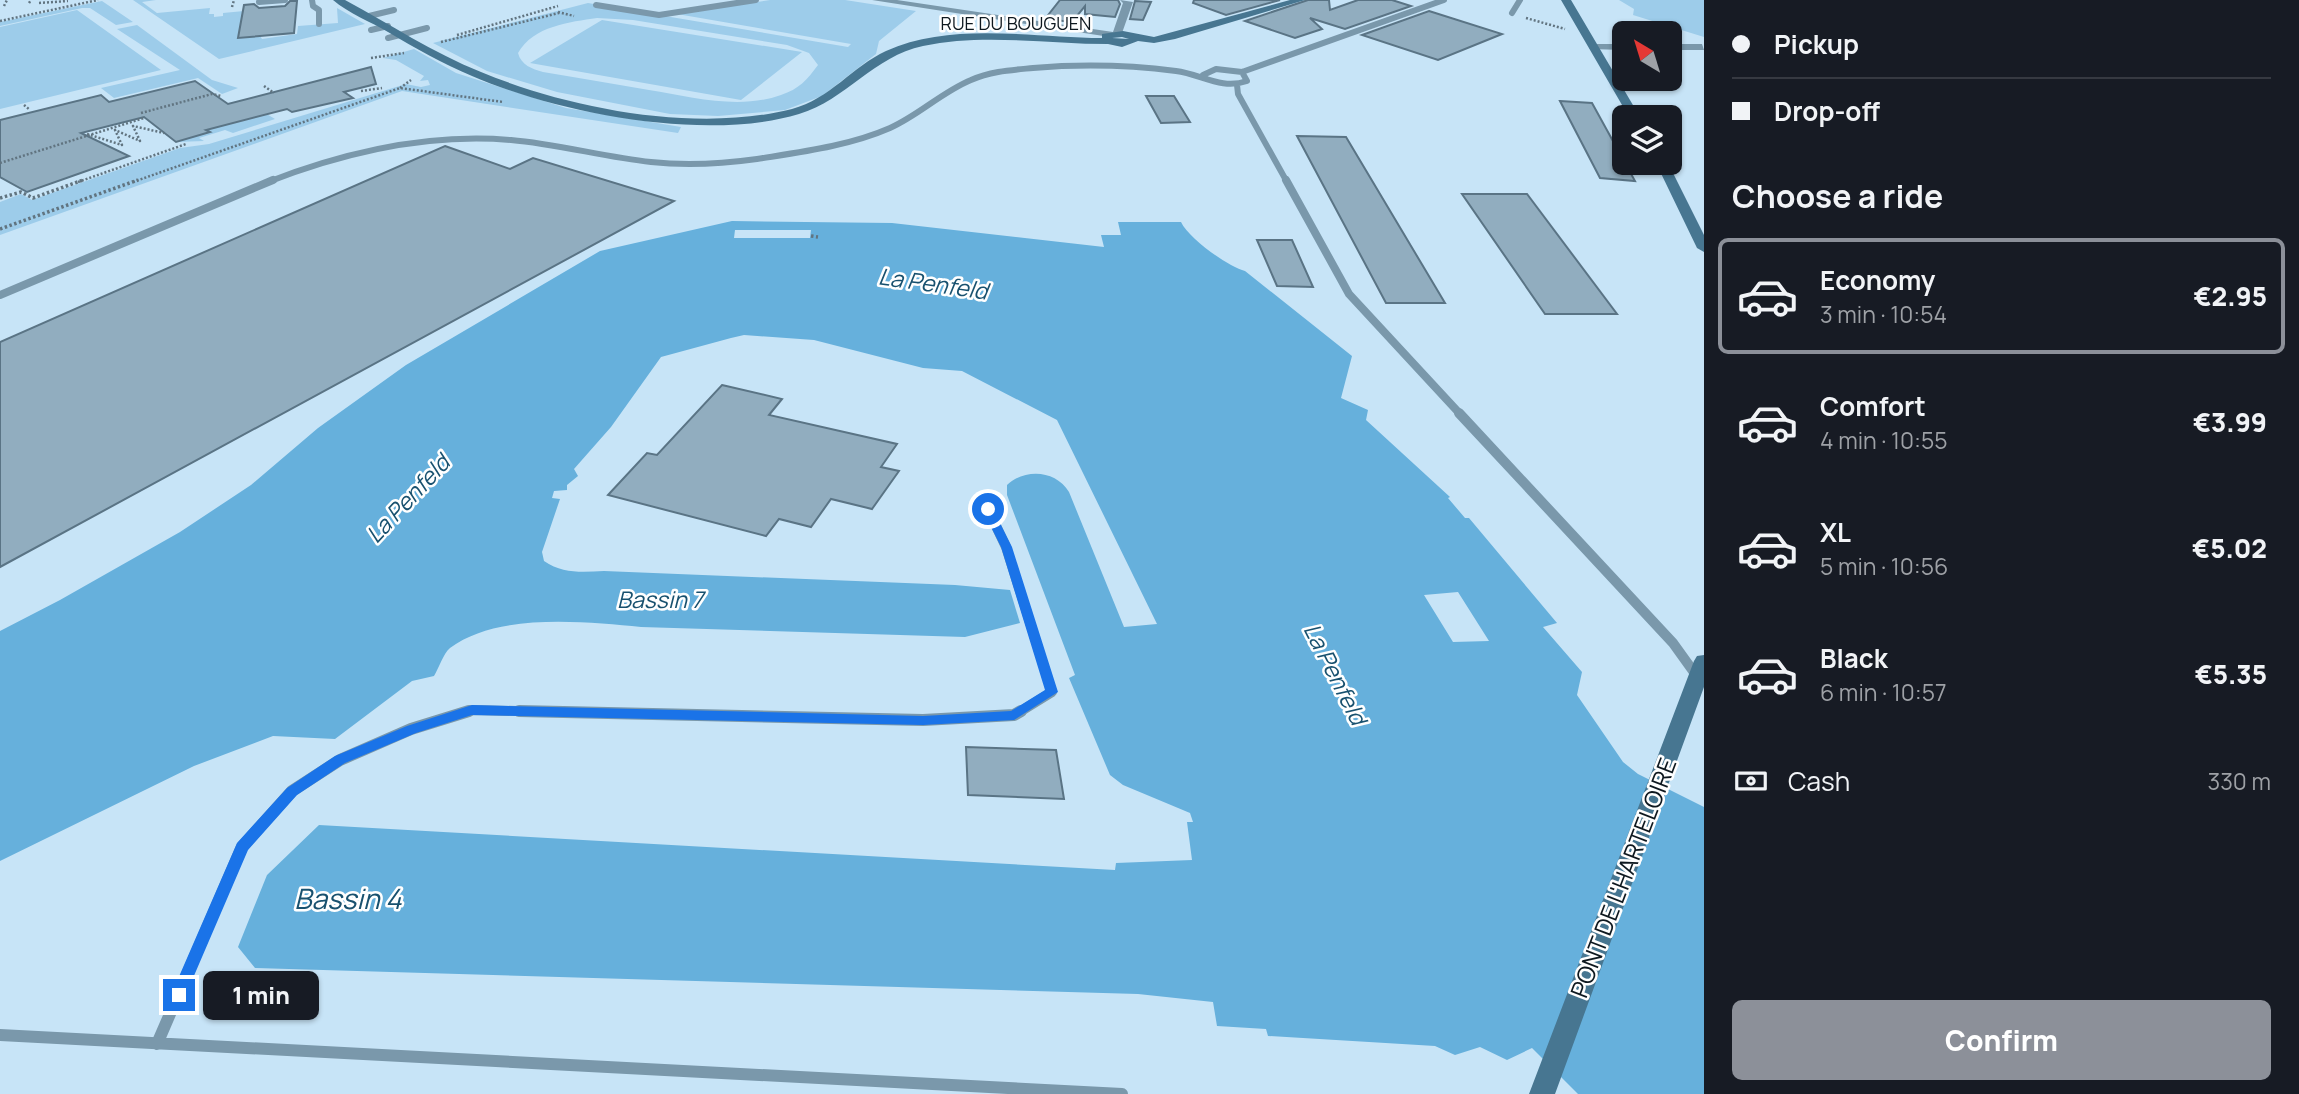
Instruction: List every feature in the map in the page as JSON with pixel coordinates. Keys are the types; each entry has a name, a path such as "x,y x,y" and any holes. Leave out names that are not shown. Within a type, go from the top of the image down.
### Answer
{"street":[{"name":"RUE DU BOUGUEN","path":"338,0 479,75 545,96 601,109 669,121 712,122 795,112 823,103 887,55 917,44 962,39 1112,36 1126,43 1135,38 1154,40 1300,0"},
{"path":"877,0 1112,36 1128,2 1125,0"},
{"path":"1566,0 1628,105"},
{"path":"1594,47 1612,47"},
{"path":"1682,47 1702,47"},
{"path":"1669,175 1703,242"},
{"path":"1676,187 1703,211"},
{"name":"PONT DE L'HARTELOIRE","path":"1542,1094 1704,661"}],"lane":[{"path":"259,2 285,0"},
{"path":"312,0 313,6 319,10 319,24"},
{"path":"596,5 659,15 756,0"},
{"path":"1203,75 1213,69 1242,72 1444,0"},
{"path":"1512,13 1520,0"},
{"path":"369,16 394,10"},
{"path":"371,30 388,26"},
{"path":"388,38 427,28"},
{"path":"0,295 299,169 384,147 448,140 518,140 648,163 731,163 876,134 905,121 957,86 994,72 1113,68 1180,71 1203,75 1214,83 1237,85 1248,78 1242,72"},
{"path":"1237,85 1238,94 1349,294 1672,643 1696,675 1704,679"},
{"path":"157,1044 242,847 292,792 340,760 411,729 472,710 923,720 1014,715 1052,692 1006,547 988,509"},
{"path":"0,1035 1122,1094"}],"path":[{"path":"5,6 8,0"},
{"path":"0,21 98,0"},
{"path":"232,6 234,0"},
{"path":"39,3 68,1"},
{"path":"440,39 558,6"},
{"path":"550,10 573,16"},
{"path":"434,44 559,13"},
{"path":"1512,13 1551,25"},
{"path":"371,58 383,58 410,51"},
{"path":"0,229 400,88 411,80"},
{"path":"265,87 274,93"},
{"path":"361,92 382,88"},
{"path":"400,88 510,103"},
{"path":"141,113 212,94 221,96"},
{"path":"188,101 193,104"},
{"path":"24,105 30,110"},
{"path":"0,163 144,118"},
{"path":"86,134 122,145 116,130 140,141 132,126 163,132"},
{"path":"0,198 21,192 33,198 186,144"},
{"path":"811,236 818,237"}],"shaded area":[{"path":"133,0 156,0 142,2 157,13 210,8 209,14 214,14 214,17 223,16 223,13 244,11 241,38 260,36 262,39 297,34 298,26 338,23 337,8 365,24 219,59"},
{"path":"770,0 845,0 916,11 879,41 876,54 822,96 785,110 718,116 670,114 557,92 487,71 433,43 588,3 848,47 851,44 677,14","holes":["597,18 633,20 787,45 809,53 818,65 802,83 787,93 749,102 732,102 699,99 543,72 531,68 519,57 518,53 525,44 542,31 553,27"]},
{"path":"1619,0 1704,0 1704,37 1682,30 1682,21 1652,21 1633,15 1634,9"},
{"path":"102,1 133,22 116,25 90,8 82,8 0,26 0,22"},
{"path":"77,10 161,70 0,109 0,27"},
{"path":"602,20 802,52 741,100 530,63"},
{"path":"137,25 212,80 238,88 222,94 198,78 114,98 101,88 180,70 117,29"},
{"path":"414,49 456,73 566,108 681,127 678,133 402,91 0,235 0,202 21,194 32,200 180,148 209,144 406,84 421,87 430,85 428,80 420,81 424,76 396,60 383,58"},
{"path":"265,113 275,119 233,133 225,130 199,138 204,141 176,142 209,132 206,130"}],"water":[{"path":"732,221 892,223 1104,247 1101,235 1121,235 1118,222 1181,222 1192,236 1210,251 1245,271 1352,356 1341,398 1368,410 1366,420 1450,497 1448,498 1465,518 1469,518 1557,623 1543,627 1582,672 1577,695 1623,762 1638,774 1704,807 1704,1094 1578,1094 1532,1048 1507,1060 1480,1047 1455,1055 1435,1046 1268,1036 1266,1029 1217,1026 1213,1002 1138,994 255,968 238,947 267,875 319,825 1115,870 1116,863 1192,860 1187,822 1193,822 1190,813 1123,785 1110,775 1069,678 1075,675 1007,495 1007,485 1031,474 1048,476 1063,485 1069,492 1124,627 1157,624 1057,420 962,371 923,368 814,340 744,335 661,357 611,427 574,469 578,476 567,485 567,490 554,491 552,498 560,499 542,552 544,561 558,568 588,572 955,585 1010,590 1020,623 965,637 641,627 569,622 517,624 492,629 450,648 434,676 412,681 335,739 273,736 194,766 0,861 0,631 180,532 251,485 318,428 406,365 600,251"}],"pier":[{"path":"735,230 811,230 810,238 734,238"},
{"path":"1458,592 1489,641 1453,642 1424,595"}],"building":[{"path":"1060,0 1118,0 1120,4 1115,17 1085,14 1085,6 1072,22 1045,19"},
{"path":"1194,0 1280,0 1226,15 1193,3"},
{"path":"1308,0 1329,0 1330,10 1358,0 1392,0 1411,6 1345,29 1310,18 1322,29 1295,38 1245,21"},
{"path":"290,1 297,1 294,33 238,38 244,5 254,4 259,8 285,6"},
{"path":"1135,1 1151,2 1143,20 1130,19"},
{"path":"1429,11 1502,34 1438,60 1362,35"},
{"path":"371,67 376,84 344,92 353,98 292,112 287,109 206,130 210,132 176,142 144,117 81,133 129,156 27,192 0,177 0,120 101,95 109,102 195,81 228,104"},
{"path":"1146,96 1174,96 1190,122 1161,123"},
{"path":"1560,101 1592,103 1612,139 1612,175 1632,175 1635,181 1600,178"},
{"path":"1297,136 1346,137 1445,303 1386,303"},
{"path":"445,146 510,169 533,158 674,201 0,567 0,342"},
{"path":"1462,194 1527,194 1617,314 1545,314"},
{"path":"1257,240 1292,240 1313,287 1277,286"},
{"path":"722,385 782,399 769,415 897,444 881,467 899,471 872,509 831,499 811,527 779,519 766,536 608,495 647,453 657,455"},
{"path":"966,747 1056,750 1064,799 968,795"}],"route":[{"path":"179,995 242,847 292,792 340,760 411,729 472,710 923,720 1014,715 1052,692 1006,547 988,509"}],"water label":[{"name":"La Penfeld","path":"933,284"},
{"name":"La Penfeld","path":"408,499"},
{"name":"Bassin 7","path":"660,600"},
{"name":"La Penfeld","path":"1335,674"},
{"name":"Bassin 4","path":"348,899"}]}
